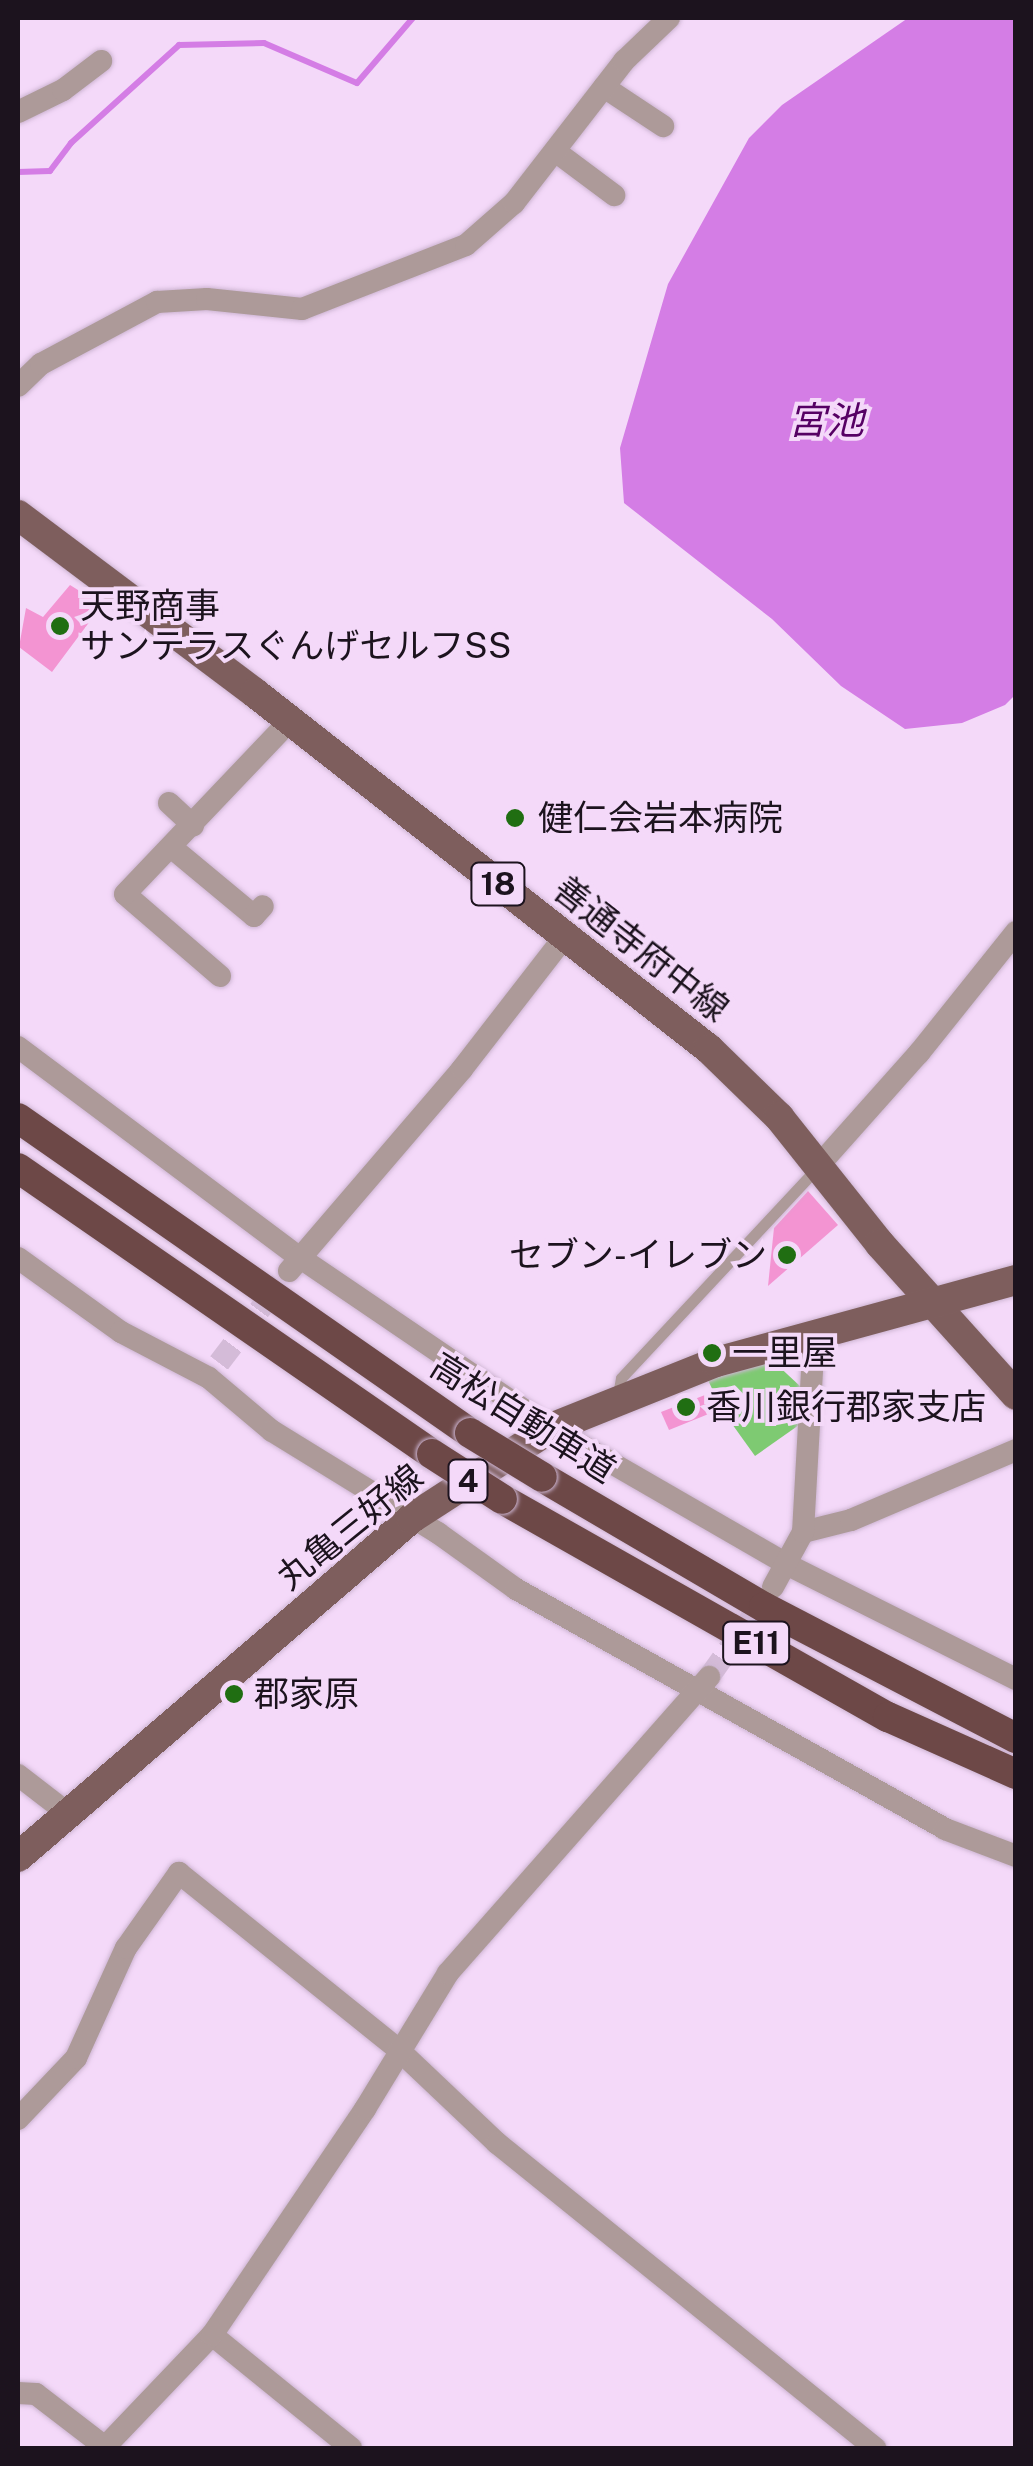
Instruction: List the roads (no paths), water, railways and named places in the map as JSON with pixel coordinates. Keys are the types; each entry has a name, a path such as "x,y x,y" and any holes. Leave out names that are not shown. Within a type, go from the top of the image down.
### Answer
{"highway":[{"name":"高松自動車道","path":"18,1118 470,1433 764,1607 1016,1738"},
{"name":"E11","path":"18,1168 502,1499 888,1717 1016,1774"}],"main road":[{"name":"善通寺府中線","path":"18,515 290,721 709,1049 780,1117 880,1244 1016,1396"},
{"name":"丸亀三好線","path":"18,1857 412,1518 551,1428 716,1362 1016,1280"}],"street":[{"path":"18,386 40,364 157,302 207,299 302,309 431,261 486,232 604,87 669,18"},
{"path":"18,112 64,90 100,61"},
{"path":"604,87 663,126"},
{"path":"556,150 614,195"},
{"path":"220,976 125,894 290,721"},
{"path":"169,803 192,825"},
{"path":"171,847 254,916 263,906"},
{"path":"820,1164 919,1052 1016,932"},
{"path":"294,1264 462,1070 564,936"},
{"path":"18,1047 294,1264 551,1428 788,1565 1016,1678"},
{"path":"18,1258 121,1332 214,1370 272,1431 412,1518 516,1589 703,1684 945,1829 1016,1856"},
{"path":"773,1587 803,1532 814,1337"},
{"path":"803,1532 850,1520 1016,1450"},
{"path":"18,2393 36,2394 105,2448 212,2335 448,1973 703,1684"},
{"path":"18,1775 70,1815"},
{"path":"18,2119 76,2058 126,1948 178,1873 400,2051 497,2143 875,2448"},
{"path":"212,2335 351,2448"}],"lane":[{"path":"618,1400 621,1378 820,1164"}],"water":[{"name":"宮池","path":"908,18 1015,18 1016,694 1005,705 962,723 905,729 841,686 772,619 624,503 620,448 668,284 749,138 782,105"}],"waterway":[{"path":"18,172 50,171 71,143 179,45 264,43 357,83 413,18"}],"tunnel":[{"path":"219,1363 281,1282"},
{"path":"709,1677 768,1594"}],"place":[{"name":"天野商事 サンテラスぐんげセルフSS","path":"60,626"},
{"name":"健仁会岩本病院","path":"515,818"},
{"name":"セブン-イレブン","path":"787,1255"},
{"name":"一里屋","path":"712,1353"},
{"name":"香川銀行郡家支店","path":"686,1407"},
{"name":"郡家原","path":"234,1694"}]}
